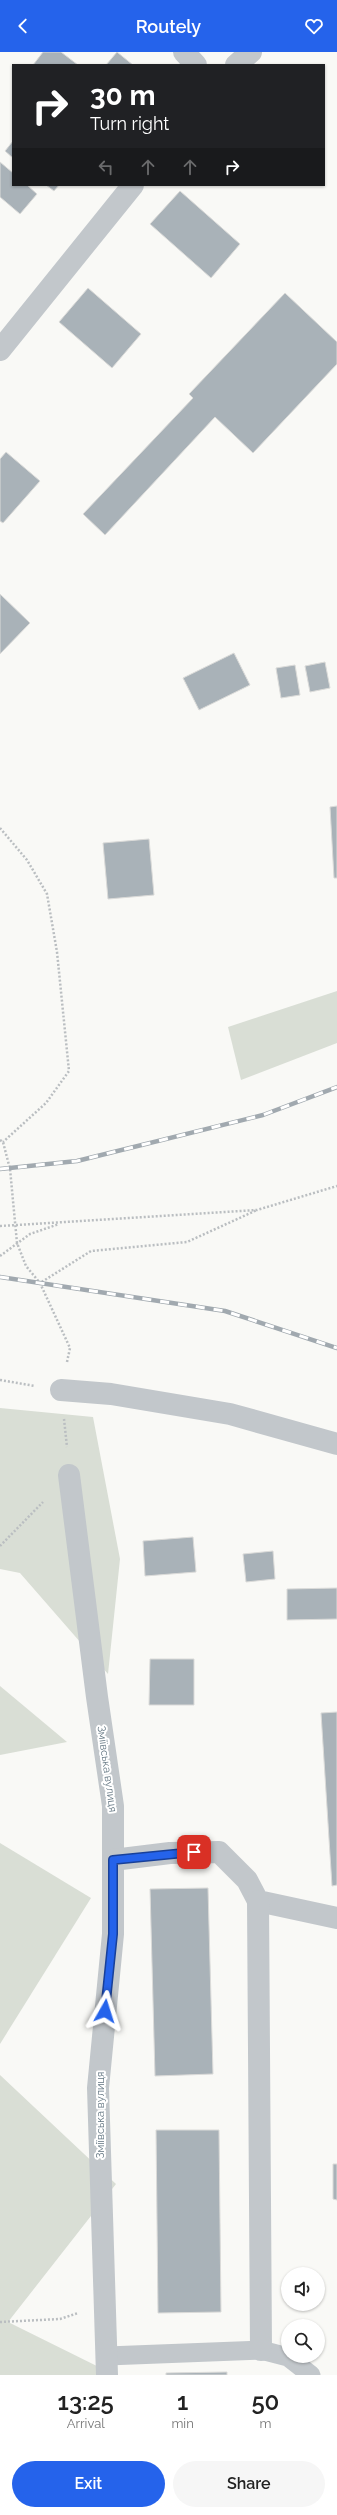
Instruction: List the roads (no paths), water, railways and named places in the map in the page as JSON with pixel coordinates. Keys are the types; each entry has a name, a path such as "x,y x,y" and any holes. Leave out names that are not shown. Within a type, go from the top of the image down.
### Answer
{"street":[{"path":"184,52 195,64"},
{"path":"237,64 251,52"},
{"path":"0,350 132,186"},
{"path":"61,1390 111,1394 230,1414 337,1444"},
{"name":"Зміївська вулиця","path":"69,1475 97,1697 113,1806 113,1934 98,2088 107,2365"},
{"path":"113,1860 170,1854 219,1852 247,1880 258,1901 261,2350"},
{"path":"258,1901 337,1918"}],"lane":[{"path":"107,2365 261,2350 288,2356 311,2375"}],"railway":[{"path":"0,1169 77,1161 263,1115 337,1087"},
{"path":"0,1277 225,1311 337,1348"}]}
